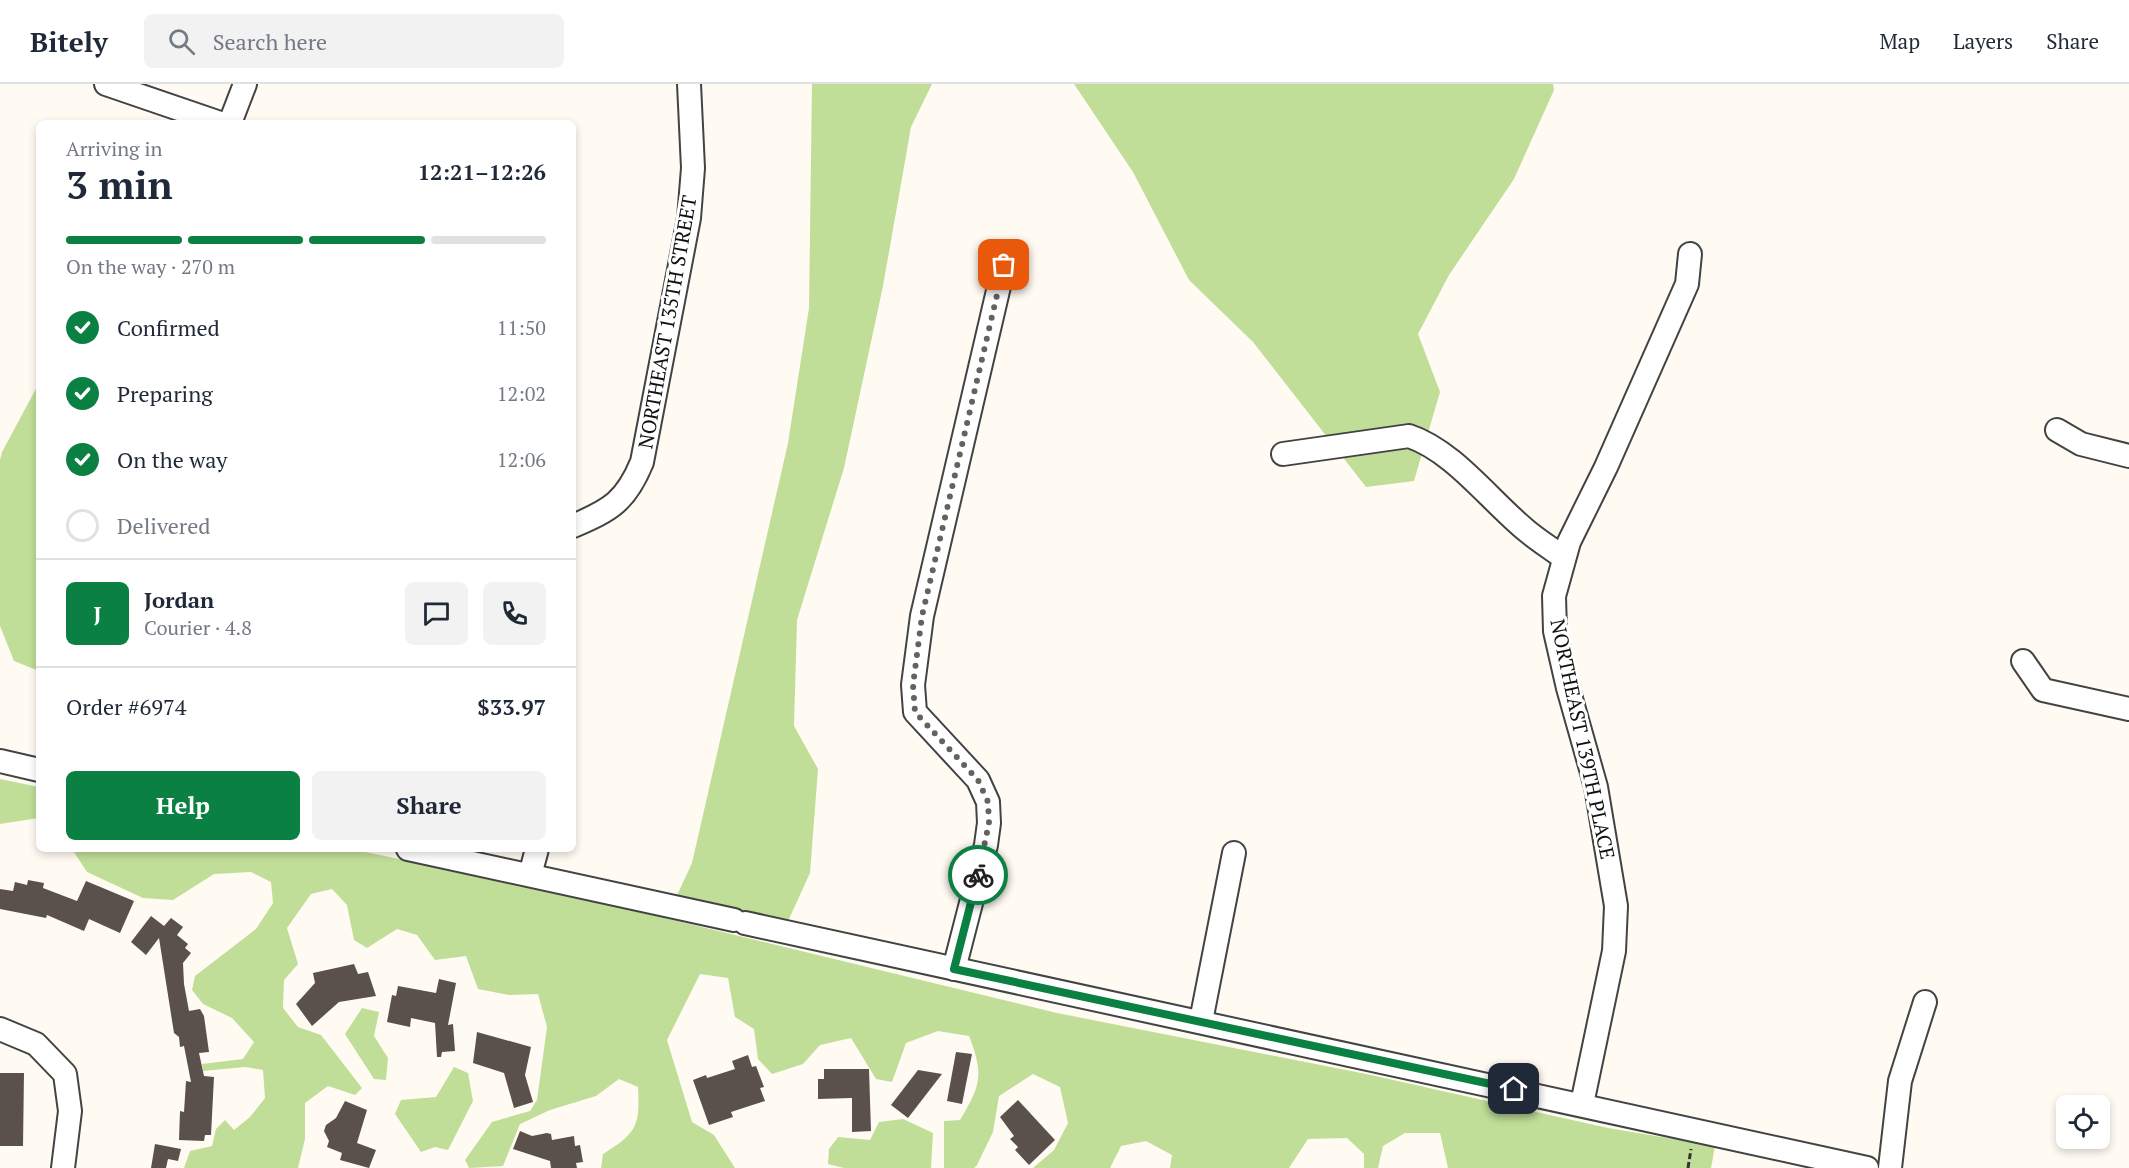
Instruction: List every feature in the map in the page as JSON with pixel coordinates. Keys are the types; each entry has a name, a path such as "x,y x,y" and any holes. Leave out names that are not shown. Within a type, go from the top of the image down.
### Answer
{"street":[{"path":"106,84 211,120"},
{"path":"231,120 245,84"},
{"name":"NORTHEAST 135TH STREET","path":"576,525 604,513 621,500 633,483 642,462 689,218 693,168 689,84"},
{"name":"NORTHEAST 139TH PLACE","path":"1582,1104 1614,951 1616,906 1596,788 1568,688 1555,631 1554,596 1569,542 1606,467 1687,284 1690,254"},
{"path":"954,969 986,844 989,823 988,802 978,780 915,712 913,685 922,616 1004,265"},
{"path":"2057,430 2081,444 2129,456"},
{"path":"1283,454 1409,436 1442,453 1527,531 1564,558"},
{"path":"2024,661 2043,690 2129,709"},
{"path":"0,761 36,769"},
{"path":"422,852 1867,1168"},
{"path":"530,875 536,852"},
{"path":"1201,1021 1234,853"},
{"path":"1890,1168 1900,1081 1925,1002"},
{"path":"0,1029 36,1044 65,1074 70,1111 63,1168"}],"green space":[{"path":"812,84 932,84 911,127 883,286 844,468 797,620 794,726 818,769 810,873 789,919 734,920 672,906 692,863 788,443 809,308"},
{"path":"1074,84 1553,84 1554,90 1514,179 1449,275 1418,334 1440,392 1414,481 1366,487 1253,342 1189,280 1133,172"},
{"path":"36,389 36,670 14,661 0,626 0,460 2,452"},
{"path":"0,779 36,786 36,818 0,824"},
{"path":"74,852 365,852 553,891 1057,1013 1371,1075 1608,1128 1715,1146 1711,1168 1448,1168 1440,1133 1405,1133 1383,1146 1378,1168 1364,1168 1364,1154 1347,1138 1308,1139 1289,1168 1170,1168 1172,1155 1146,1141 1121,1146 1110,1168 1033,1168 1054,1150 1068,1123 1060,1087 1033,1074 999,1096 993,1132 977,1165 974,1168 944,1168 944,1121 960,1120 972,1098 978,1080 977,1061 969,1036 938,1031 906,1043 892,1082 876,1079 851,1038 820,1045 803,1064 772,1074 758,1059 754,1029 735,1017 728,978 700,974 667,1040 692,1122 714,1135 735,1168 601,1168 603,1154 630,1134 637,1120 638,1087 619,1079 596,1096 550,1110 520,1124 503,1166 469,1168 465,1160 492,1122 530,1111 537,1100 547,1027 538,994 509,995 478,989 466,956 435,960 417,935 397,929 367,948 354,940 347,905 332,889 311,894 287,928 298,964 284,980 283,1008 298,1027 321,1035 362,1088 355,1095 328,1086 305,1103 305,1139 298,1168 184,1168 190,1151 212,1146 216,1129 225,1120 234,1130 250,1117 265,1098 263,1070 245,1067 203,1071 202,1064 243,1059 254,1042 232,1018 203,1004 192,990 195,976 256,929 273,903 271,882 251,872 214,874 173,900 143,898 87,872"},
{"path":"362,1008 379,1012 374,1036 388,1058 386,1080 374,1079 345,1034"},
{"path":"454,1067 468,1073 473,1101 448,1150 435,1147 421,1152 395,1114 401,1100 436,1097"},
{"path":"903,1119 933,1133 931,1168 844,1168 828,1164 829,1149 838,1137 870,1140 879,1122"}],"building":[{"path":"28,880 44,883 43,888 77,901 86,881 134,901 120,933 89,919 84,931 47,915 46,918 0,909 0,889 13,891 15,882 27,885"},
{"path":"151,916 164,926 171,918 183,927 177,935 188,944 185,948 191,953 183,963 189,1011 200,1009 204,1016 209,1052 199,1053 204,1076 214,1077 211,1135 205,1135 204,1141 179,1140 180,1111 184,1112 186,1081 191,1082 184,1046 180,1047 179,1037 174,1033 159,938 146,955 131,942"},
{"path":"354,964 358,974 368,972 376,996 339,1002 312,1026 296,1004 315,983 313,973"},
{"path":"439,979 456,983 448,1025 453,1024 455,1051 442,1052 441,1057 437,1057 435,1023 411,1018 410,1027 387,1022 392,995 396,996 398,986 436,993"},
{"path":"477,1032 531,1047 525,1075 533,1102 514,1108 504,1073 473,1063"},
{"path":"956,1052 972,1054 962,1104 947,1101"},
{"path":"748,1055 752,1067 756,1066 764,1087 760,1088 765,1101 731,1112 733,1117 709,1125 693,1080 735,1069 732,1061"},
{"path":"824,1069 869,1069 871,1131 852,1132 852,1098 818,1099 818,1079 824,1079"},
{"path":"918,1070 942,1074 908,1118 891,1105"},
{"path":"0,1073 24,1073 23,1146 0,1146"},
{"path":"1018,1100 1055,1140 1029,1165 1015,1150 1018,1147 1010,1139 1014,1136 1000,1117"},
{"path":"345,1101 367,1110 357,1143 376,1150 369,1168 340,1160 342,1153 327,1147 329,1141 324,1131 326,1125 336,1118"},
{"path":"520,1131 532,1136 551,1134 552,1140 574,1136 575,1146 580,1145 583,1162 576,1163 577,1168 551,1168 550,1161 513,1149"},
{"path":"155,1144 181,1149 178,1161 168,1159 166,1168 151,1168"}],"way so far":[{"path":"978,875 989,823 988,802 978,780 915,712 913,685 922,616 1004,265"}],"route":[{"path":"978,875 954,969 1514,1089"}]}
